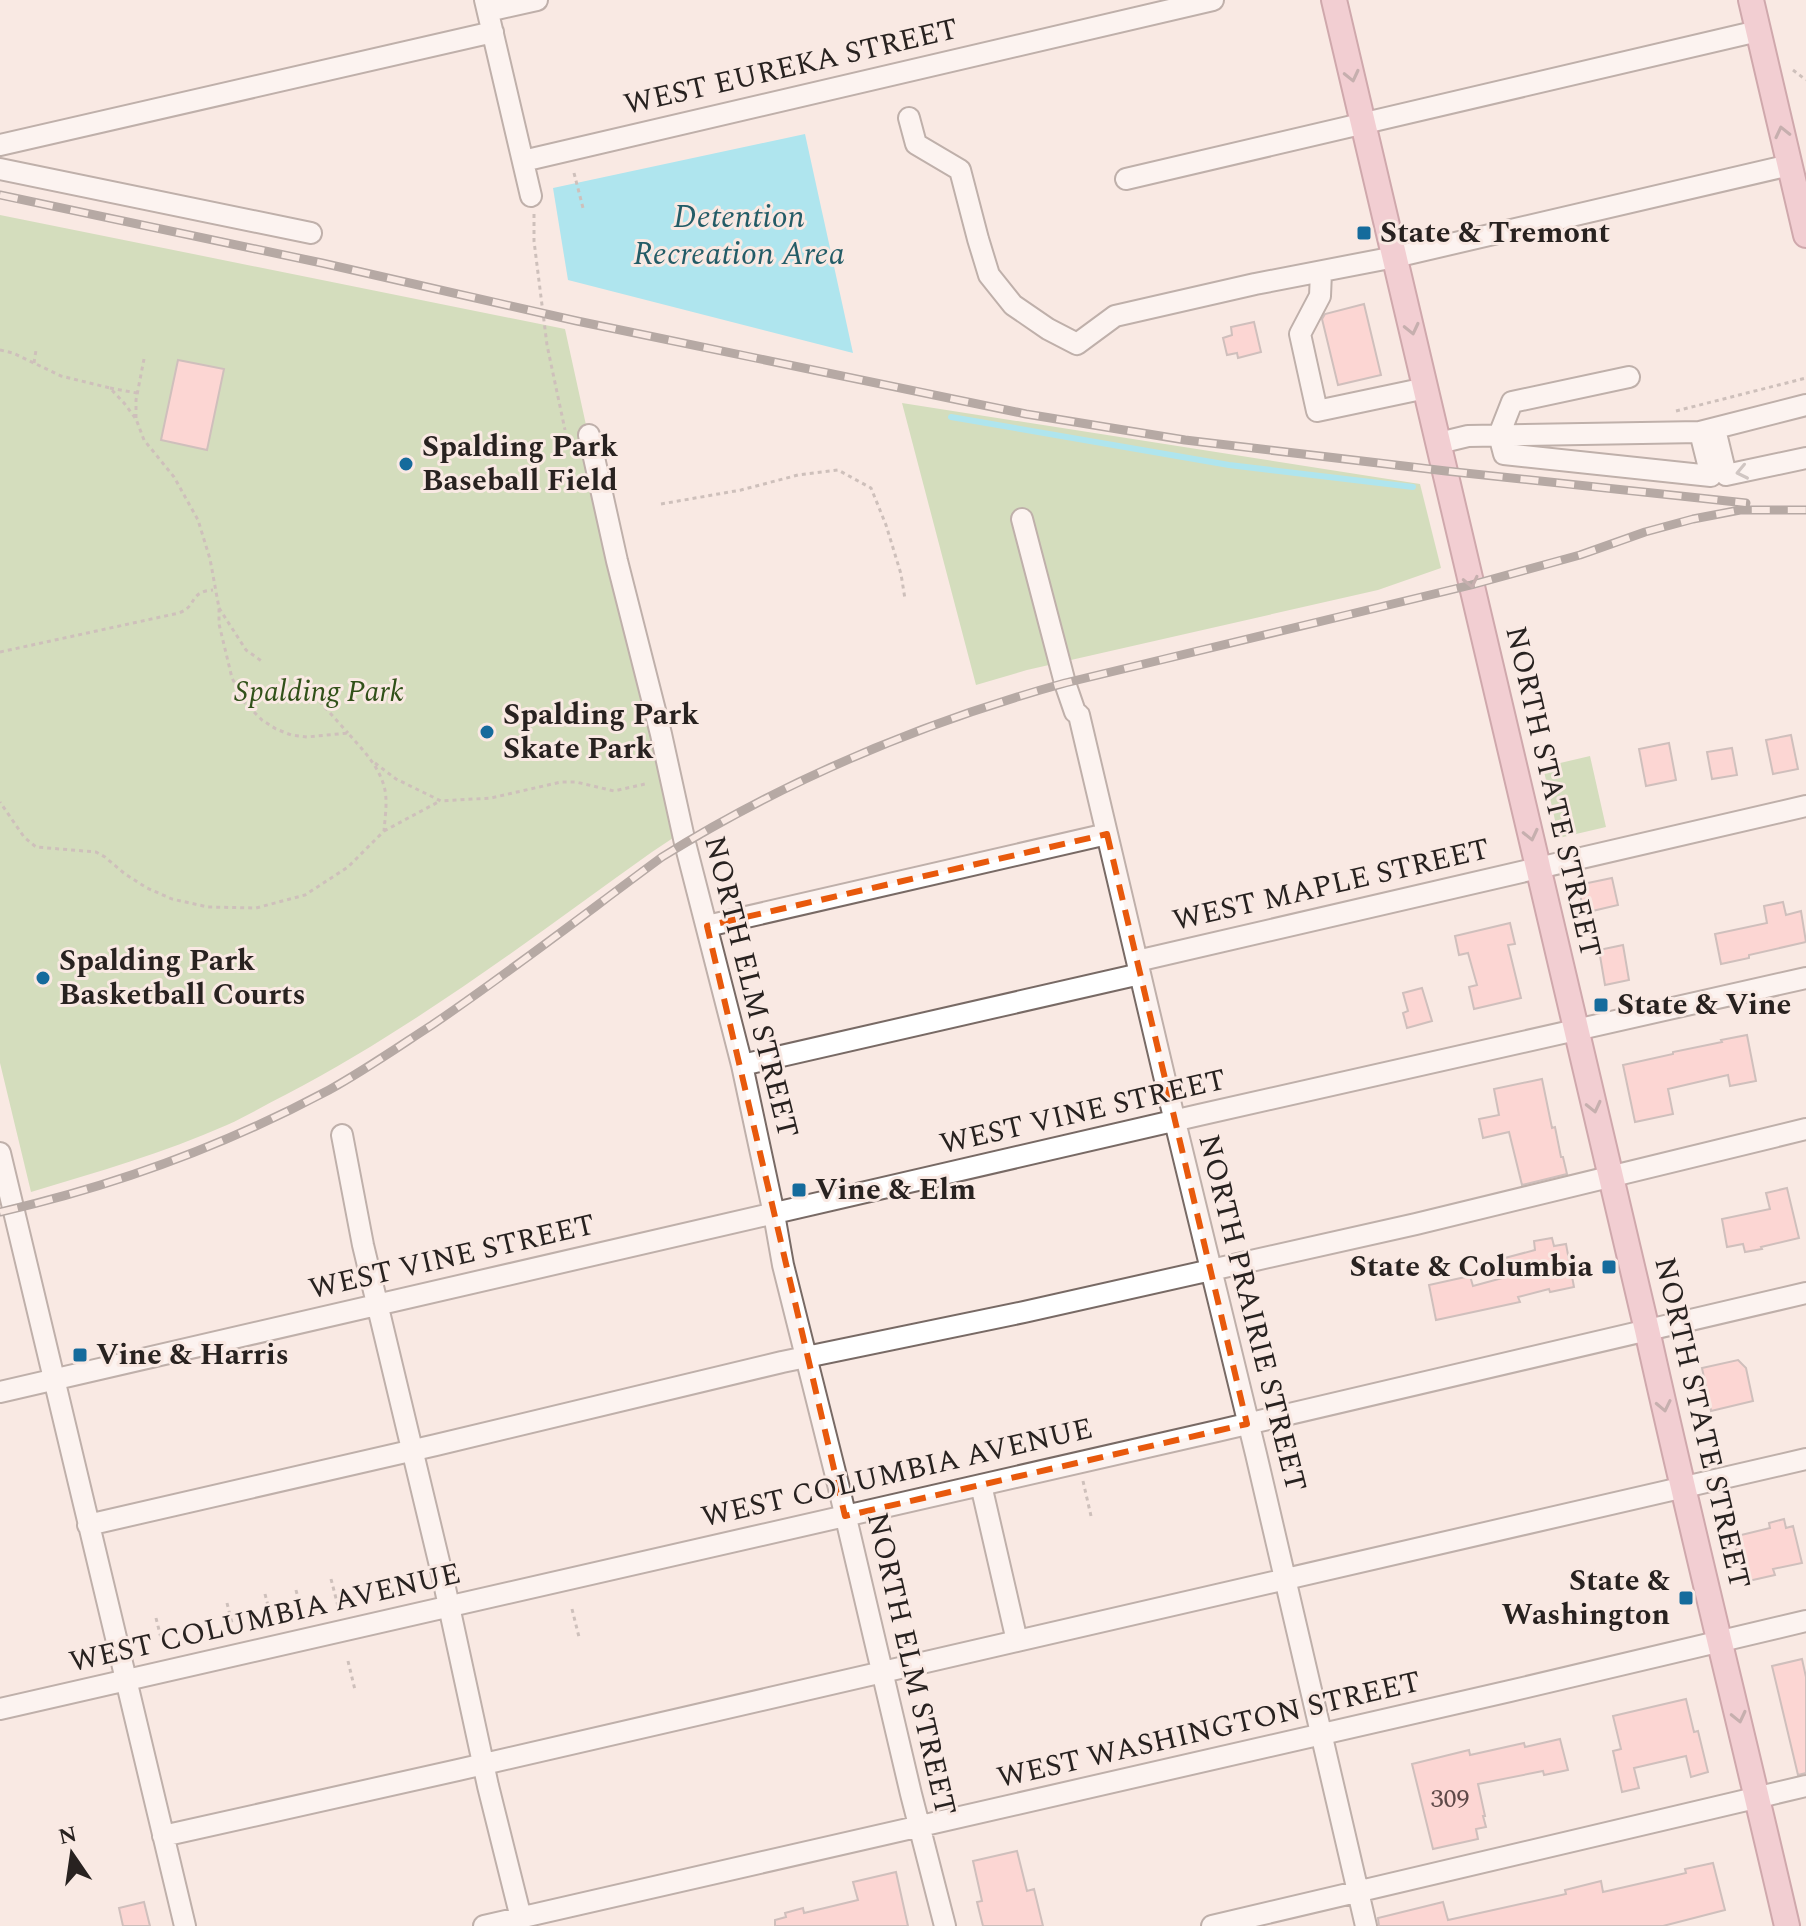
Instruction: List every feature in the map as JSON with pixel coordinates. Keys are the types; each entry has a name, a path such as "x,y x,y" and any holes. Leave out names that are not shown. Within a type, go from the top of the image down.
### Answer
{"main road":[{"name":"NORTH STATE STREET","path":"1334,0 1787,1926"},
{"path":"1751,0 1806,235"}],"street":[{"path":"0,145 537,0"},
{"name":"WEST EUREKA STREET","path":"523,161 1213,0"},
{"path":"489,14 532,203"},
{"path":"1126,179 1758,31"},
{"path":"909,118 916,144 960,170 989,275 1013,305 1077,344 1115,316 1255,284 1395,257 1790,165"},
{"path":"0,169 311,233"},
{"path":"1321,272 1320,296 1300,334 1317,411 1426,388"},
{"path":"1629,377 1512,402 1499,435 1504,454 1711,476 1707,430"},
{"path":"1439,443 1468,436 1707,430 1806,405"},
{"path":"1707,430 1726,475 1806,458"},
{"name":"NORTH ELM STREET","path":"589,435 685,843 742,1065 783,1265 945,1926"},
{"name":"NORTH PRAIRIE STREET","path":"1022,519 1065,683 1075,712 1079,715 1366,1926"},
{"name":"WEST MAPLE STREET","path":"742,1065 1539,868 1806,806"},
{"path":"707,926 1107,834"},
{"name":"WEST VINE STREET","path":"0,1392 1806,978"},
{"path":"88,1525 806,1357 1024,1312 1416,1224 1806,1129"},
{"path":"342,1135 363,1245 522,1922"},
{"path":"0,1153 185,1926"},
{"name":"WEST COLUMBIA AVENUE","path":"0,1709 1806,1293"},
{"path":"163,1836 1806,1459"},
{"path":"981,1485 1017,1641"},
{"name":"WEST WASHINGTON STREET","path":"484,1926 522,1922 1806,1621"},
{"path":"1212,1926 1806,1786"}],"path":[{"path":"1793,70 1806,80"},
{"path":"574,173 583,208"},
{"path":"532,203 547,345 565,430"},
{"path":"0,350 61,376 137,393"},
{"path":"34,363 36,350"},
{"path":"136,419 137,393 144,359"},
{"path":"1668,413 1806,378"},
{"path":"110,388 136,419 144,440 174,477 193,510 207,547 219,608 219,624 232,678 253,713 291,735 315,737 348,733"},
{"path":"661,504 741,490 798,475 838,470 871,488 890,537 905,599"},
{"path":"0,652 179,613 189,608 196,595 215,589"},
{"path":"219,608 246,650 263,662"},
{"path":"318,693 321,703 372,761 396,779 441,801"},
{"path":"372,761 384,786 384,831"},
{"path":"0,802 24,837 36,847 96,852 147,888 172,899 202,906 256,908 305,895 348,867 384,831 441,801 491,798 561,782 576,782 614,791 645,784"},
{"path":"201,912 202,906"},
{"path":"1079,1462 1091,1516"},
{"path":"331,1579 344,1631"},
{"path":"296,1590 308,1639"},
{"path":"265,1594 278,1646"},
{"path":"227,1603 232,1623"},
{"path":"572,1609 579,1637"},
{"path":"156,1618 161,1638"},
{"path":"348,1661 355,1690"}],"highlighted area":[{"path":"1107,834 1247,1424 845,1516 707,926"}],"green space":[{"name":"Spalding Park","path":"0,215 565,329 676,836 474,979 335,1068 242,1118 203,1135 130,1162 31,1192 0,1063"},
{"path":"902,403 1420,484 1441,568 1378,590 1027,670 976,685"},
{"path":"1590,756 1606,827 1559,838 1543,767"}],"water":[{"name":"Detention Recreation Area","path":"805,134 853,353 568,280 553,188"}],"building":[{"path":"1364,304 1381,375 1338,385 1322,319 1325,314"},
{"path":"1254,322 1261,352 1238,358 1237,353 1227,355 1223,338 1232,335 1231,327"},
{"path":"178,360 224,369 207,450 161,440"},
{"path":"1791,735 1798,769 1773,774 1766,740"},
{"path":"1669,743 1676,780 1646,786 1639,749"},
{"path":"1732,748 1737,775 1712,779 1707,752"},
{"path":"1612,878 1618,905 1584,913 1578,885"},
{"path":"1783,902 1786,915 1801,911 1806,942 1721,964 1715,934 1767,923 1764,906"},
{"path":"1510,923 1515,944 1508,945 1521,998 1474,1009 1469,987 1477,985 1468,953 1459,955 1455,936"},
{"path":"1623,945 1629,980 1605,985 1599,950"},
{"path":"1422,988 1432,1021 1407,1028 1403,1013 1408,1011 1403,993"},
{"path":"1747,1035 1756,1081 1730,1086 1728,1075 1668,1089 1673,1114 1635,1122 1623,1065"},
{"path":"1542,1079 1552,1128 1555,1127 1567,1174 1522,1185 1509,1132 1483,1138 1479,1119 1499,1115 1494,1089"},
{"path":"1787,1188 1799,1238 1745,1252 1743,1244 1727,1247 1722,1219 1770,1209 1766,1193"},
{"path":"1552,1238 1554,1246 1566,1244 1574,1287 1550,1292 1549,1289 1518,1297 1520,1302 1436,1320 1429,1285 1470,1276 1473,1286 1506,1277 1501,1259 1535,1250 1534,1241"},
{"path":"1738,1360 1746,1368 1753,1401 1711,1411 1702,1368"},
{"path":"1784,1519 1786,1528 1793,1526 1802,1563 1773,1569 1775,1575 1744,1582 1733,1537 1770,1528 1769,1523"},
{"path":"1802,1659 1806,1677 1806,1773 1798,1775 1772,1666"},
{"path":"1686,1699 1708,1772 1691,1777 1686,1756 1634,1768 1639,1788 1622,1792 1613,1751 1621,1749 1613,1716"},
{"path":"1560,1739 1568,1770 1544,1775 1543,1771 1478,1784 1486,1827 1476,1829 1478,1839 1433,1849 1412,1764 1469,1750 1470,1755"},
{"path":"1017,1851 1027,1891 1034,1889 1043,1926 983,1926 977,1902 982,1901 973,1861"},
{"path":"1713,1863 1725,1910 1663,1926 1379,1926 1378,1918 1443,1902 1448,1920 1566,1894 1565,1890 1601,1881 1603,1892 1686,1873 1685,1869"},
{"path":"896,1872 908,1926 775,1926 775,1920 786,1917 785,1913 803,1908 804,1913 858,1900 853,1882"},
{"path":"144,1902 150,1926 123,1926 119,1908"}],"waterway":[{"path":"951,417 1229,465 1413,487"}],"railway":[{"path":"0,195 577,321 1026,414 1185,440 1746,503"},
{"path":"0,1212 85,1190 169,1162 250,1129 329,1090 461,1005 662,857 807,778 908,735 1065,683 1471,585 1693,519 1740,510 1806,510"}],"place":[{"name":"State & Tremont","path":"1364,233"},
{"name":"Spalding Park Baseball Field","path":"406,464"},
{"name":"Spalding Park Skate Park","path":"487,732"},
{"name":"Spalding Park Basketball Courts","path":"43,978"},
{"name":"State & Vine","path":"1601,1005"},
{"name":"Vine & Elm","path":"799,1190"},
{"name":"State & Columbia","path":"1609,1267"},
{"name":"Vine & Harris","path":"80,1355"},
{"name":"State & Washington","path":"1686,1598"}]}
